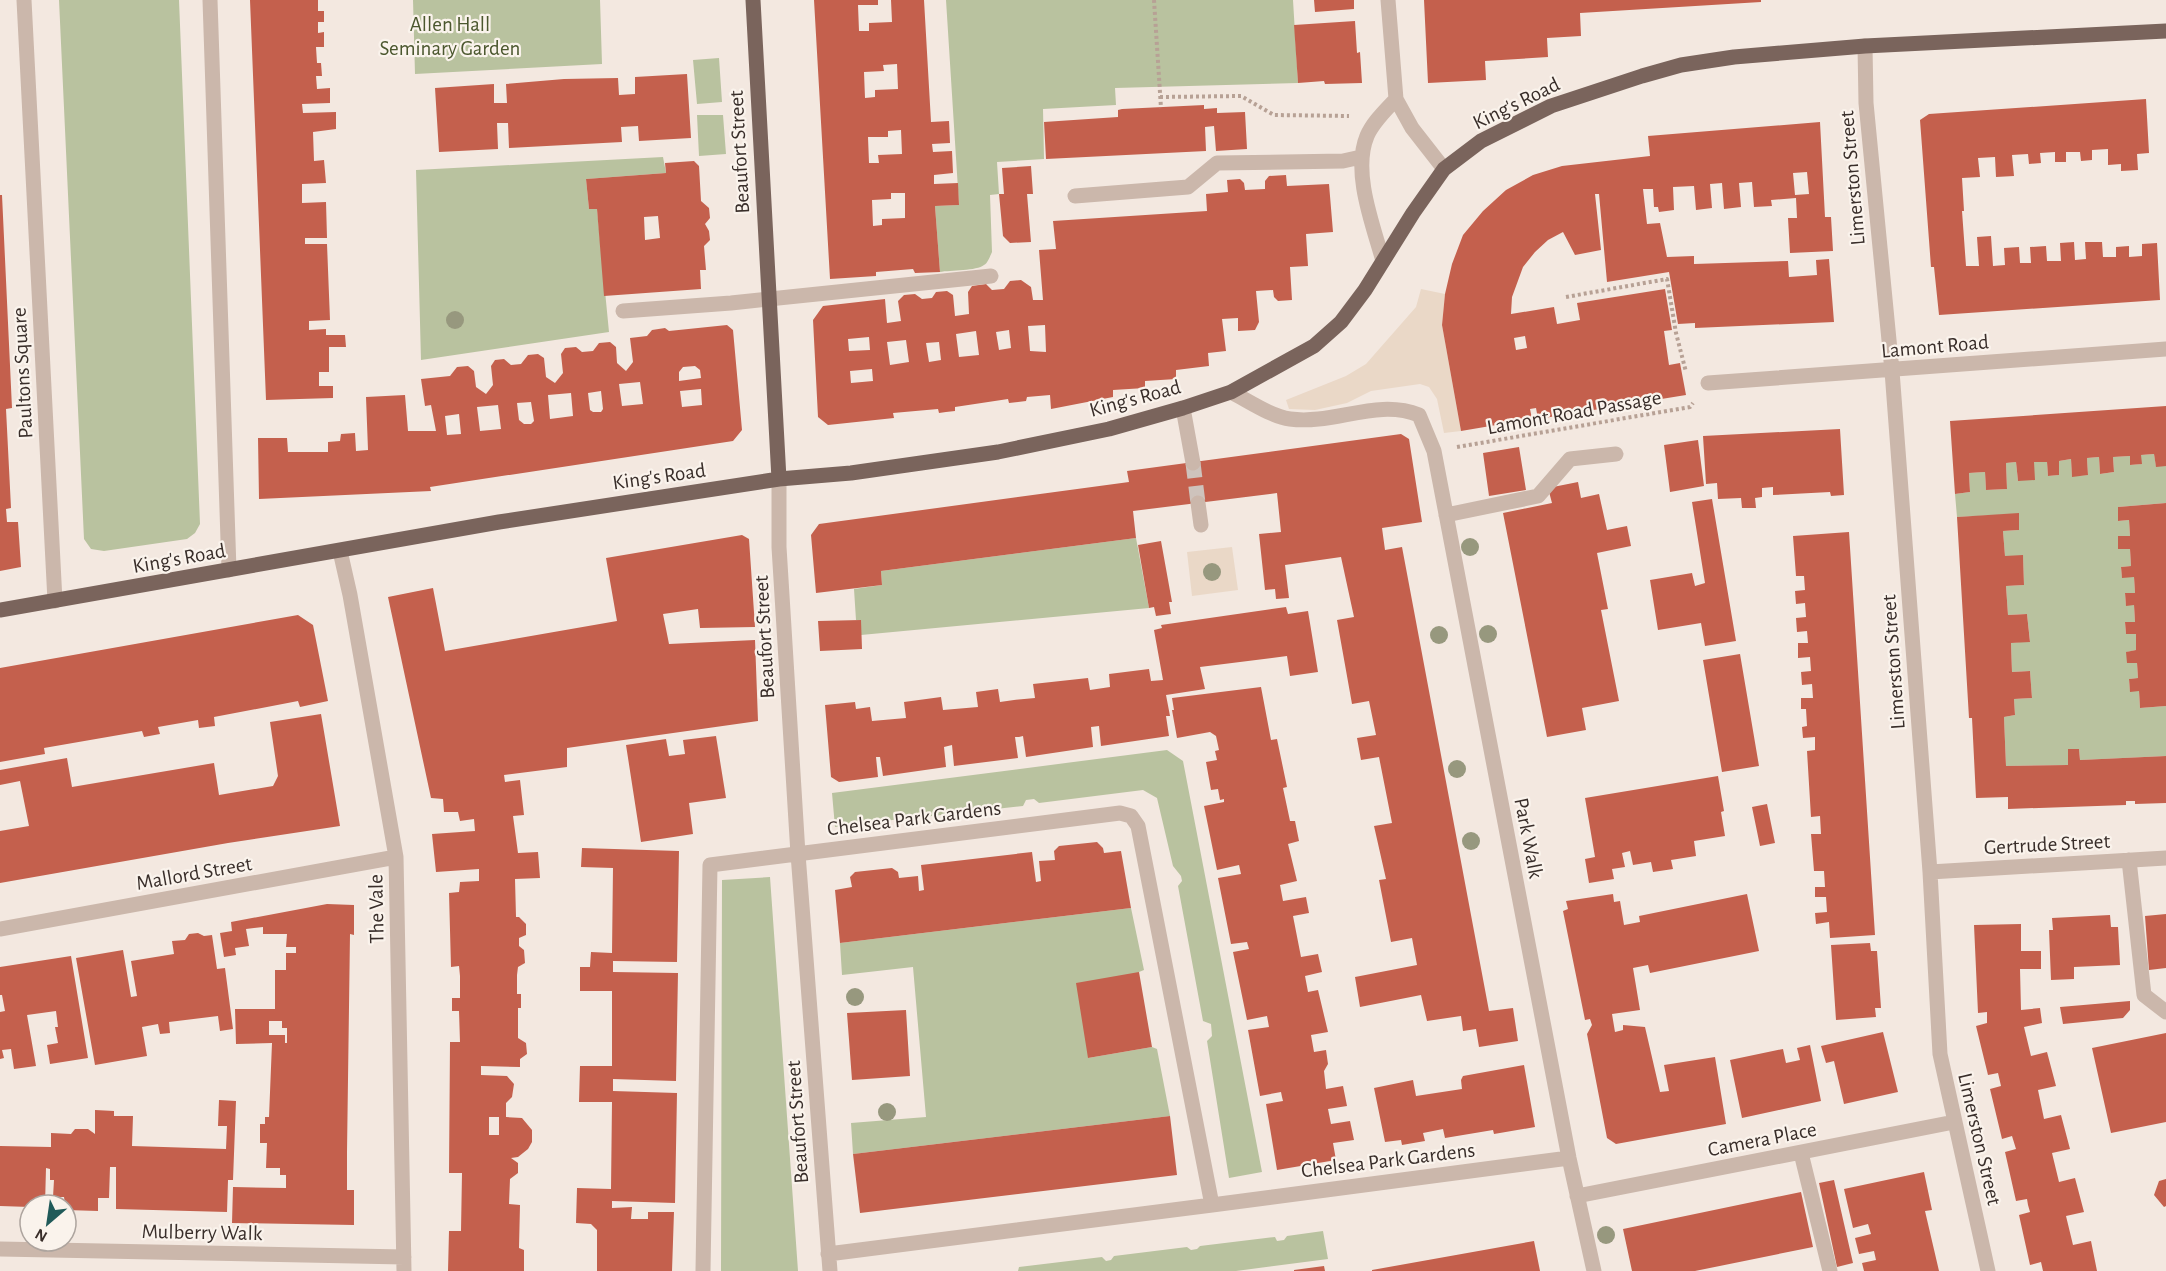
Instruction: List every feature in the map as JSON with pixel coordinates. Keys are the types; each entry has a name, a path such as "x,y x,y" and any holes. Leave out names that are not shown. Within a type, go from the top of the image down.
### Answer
{"main road":[{"name":"Beaufort Street","path":"753,0 779,479"},
{"name":"King's Road","path":"0,610 499,522 779,479 851,472 998,452 1109,429 1231,392 1314,346 1341,322 1365,290 1444,169 1481,141 1551,106 1681,65 1734,57 1865,46 2166,31"}],"street":[{"name":"Paultons Square","path":"24,0 55,601"},
{"path":"210,0 229,570"},
{"path":"1388,0 1396,99 1413,128 1444,169"},
{"name":"Limerston Street","path":"1865,46 1866,103 1892,371 1930,872 1940,1054 1988,1271"},
{"path":"1383,261 1366,198 1361,158 1367,136 1378,118 1396,99"},
{"path":"1075,196 1188,186 1217,163 1343,161 1361,158"},
{"path":"623,311 991,276"},
{"name":"Lamont Road","path":"1708,383 2166,349"},
{"name":"Park Walk","path":"1231,392 1289,418 1317,419 1382,408 1404,409 1419,415 1434,451 1569,1158 1593,1271"},
{"path":"1184,408 1193,463"},
{"path":"1446,515 1538,496 1570,459 1616,454"},
{"name":"Beaufort Street","path":"779,479 779,548 798,854 830,1271"},
{"path":"1198,503 1201,525"},
{"name":"The Vale","path":"340,550 396,857 404,1264"},
{"name":"Chelsea Park Gardens","path":"703,1271 710,865 1119,813 1131,816 1138,826 1212,1204"},
{"name":"Mallord Street","path":"0,929 396,857"},
{"name":"Gertrude Street","path":"1930,872 2166,858"},
{"path":"2129,860 2144,994 2166,1012"},
{"name":"Camera Place","path":"1577,1196 1954,1122"},
{"path":"1801,1153 1830,1271"},
{"name":"Chelsea Park Gardens","path":"828,1254 1569,1158"},
{"name":"Mulberry Walk","path":"0,1249 404,1264"}],"path":[{"path":"1154,0 1161,108"},
{"path":"1160,97 1241,96 1274,115 1378,118"},
{"path":"1566,297 1667,279 1676,333 1690,384 1708,383"},
{"name":"Lamont Road Passage","path":"1434,451 1690,407 1708,383"}],"green space":[{"path":"59,0 179,0 200,524 195,533 187,539 104,551 91,549 84,539"},
{"name":"Allen Hall Seminary Garden","path":"413,0 600,0 602,64 415,74"},
{"path":"946,0 1293,0 1298,83 1115,88 1116,105 1043,109 1044,159 997,162 999,194 990,195 992,252 988,261 981,267 940,272 935,206 959,205"},
{"path":"719,58 722,102 697,104 693,60"},
{"path":"697,115 723,115 726,154 699,156"},
{"path":"663,157 666,173 586,179 589,209 597,209 609,332 421,360 416,170"},
{"path":"2154,454 2156,466 2166,466 2166,503 2118,507 2118,521 2129,520 2130,536 2118,536 2118,549 2130,549 2131,566 2121,567 2122,577 2134,577 2135,593 2125,594 2126,605 2134,605 2135,622 2125,622 2126,634 2136,634 2136,650 2127,652 2127,663 2137,663 2138,678 2129,679 2130,691 2139,691 2140,708 2166,706 2166,756 2080,760 2079,749 2068,749 2068,765 2006,766 2004,717 2015,715 2014,699 2032,698 2030,671 2012,672 2011,643 2030,641 2027,614 2008,615 2006,586 2024,585 2023,556 2005,556 2003,531 2019,530 2019,514 1957,517 1955,494 1970,492 1969,473 1985,472 1986,490 2007,489 2006,463 2016,462 2018,481 2034,462 2047,462 2048,476 2059,475 2059,461 2071,459 2072,476 2088,475 2087,458 2099,457 2100,474 2114,472 2113,457 2130,456 2130,465 2141,464 2141,455"},
{"path":"1136,538 1149,608 861,635 861,620 856,620 854,589 882,585 881,571"},
{"path":"1167,750 1183,761 1262,1172 1229,1178 1207,1041 1212,1036 1211,1024 1203,1021 1178,886 1182,881 1181,876 1173,866 1157,798 1143,790 1039,803 1034,799 1026,800 1023,806 923,817 920,813 913,814 909,818 835,827 832,793"},
{"path":"770,877 798,1271 721,1271 722,880"},
{"path":"1131,908 1144,970 1139,972 1088,1058 1152,1047 1157,1049 1170,1116 853,1154 851,1123 926,1117 913,967 842,975 840,943"},
{"path":"1323,1231 1328,1259 1236,1271 1018,1271 1019,1267 1102,1257 1106,1261 1111,1260 1114,1256 1187,1247 1191,1250 1200,1246 1275,1237 1277,1241 1284,1240 1287,1236"}],"shaded area":[{"path":"1421,289 1445,294 1442,325 1461,431 1444,433 1437,399 1429,387 1420,384 1371,391 1347,403 1315,410 1289,409 1286,400 1346,376 1366,364 1416,307"},
{"path":"1232,547 1238,590 1192,596 1187,552"}],"building":[{"path":"250,0 318,0 318,11 324,11 324,22 318,22 318,33 324,32 324,47 316,47 317,63 321,63 322,76 316,76 317,89 330,88 330,103 302,104 303,113 336,112 336,129 313,132 314,161 324,160 326,183 302,184 302,203 326,202 327,238 305,238 305,244 327,244 330,320 309,321 309,330 326,329 326,335 345,335 346,347 329,347 329,372 319,372 319,386 333,386 333,398 266,400"},
{"path":"814,0 878,0 878,5 858,5 859,31 869,31 869,23 892,22 891,0 924,0 931,122 949,121 950,143 932,144 933,152 952,151 953,173 934,175 934,184 958,183 959,205 935,206 940,272 915,273 913,269 876,272 876,276 830,279","holes":["897,64 898,89 875,90 875,97 865,98 864,72 884,71 883,65","901,130 902,154 878,155 879,163 869,163 868,137 888,137 888,131","891,193 905,193 905,218 882,219 882,225 873,226 872,200 891,199"]},
{"path":"1314,0 1354,0 1354,9 1315,12"},
{"path":"1424,0 1761,0 1761,2 1580,13 1581,36 1547,38 1548,57 1485,61 1486,80 1428,83"},
{"path":"1355,21 1362,83 1325,84 1324,81 1298,83 1294,25"},
{"path":"687,74 691,138 639,141 638,126 621,127 622,142 509,148 508,123 497,123 498,149 439,152 435,88 494,84 494,103 507,103 506,84 564,79 618,78 619,95 635,94 635,77"},
{"path":"2146,99 2149,153 2137,154 2138,170 2121,171 2121,164 2108,165 2108,149 2092,150 2092,160 2081,161 2080,152 2066,152 2066,162 2055,162 2055,152 2040,153 2041,163 2029,164 2028,154 2012,155 2014,176 1996,177 1995,157 1978,158 1980,177 1962,178 1964,211 1962,211 1966,266 1979,266 1977,237 1991,236 1993,266 2005,265 2004,248 2019,247 2020,263 2031,263 2030,247 2046,246 2047,261 2061,261 2060,243 2074,242 2075,260 2086,259 2085,242 2102,242 2103,257 2116,257 2116,247 2129,246 2129,257 2142,256 2142,244 2157,243 2160,300 1939,315 1934,267 1931,267 1920,120 1929,114"},
{"path":"1204,105 1204,109 1217,108 1217,113 1245,112 1247,149 1216,151 1214,126 1205,127 1206,151 1046,159 1044,122 1118,117 1118,110 1122,109"},
{"path":"1820,122 1825,217 1831,217 1833,251 1790,253 1788,218 1797,218 1796,198 1771,200 1772,206 1754,207 1752,182 1739,183 1741,207 1724,209 1722,183 1710,184 1712,208 1696,210 1694,186 1673,187 1674,210 1659,212 1658,207 1654,207 1653,189 1643,189 1647,224 1660,223 1667,257 1694,256 1694,264 1788,261 1789,277 1817,275 1816,260 1829,259 1834,322 1695,328 1695,323 1678,324 1669,272 1607,282 1599,194 1595,194 1601,250 1575,255 1563,232 1548,240 1523,267 1512,297 1511,314 1554,307 1557,324 1580,320 1577,303 1665,289 1672,330 1664,331 1669,365 1680,363 1686,395 1538,419 1536,408 1530,409 1532,419 1461,431 1442,325 1445,294 1452,264 1463,235 1483,211 1506,190 1533,175 1562,166 1650,156 1648,136","holes":["1807,172 1809,194 1795,195 1793,173","1525,336 1527,348 1516,350 1514,338"]},
{"path":"694,161 699,166 701,201 709,208 710,218 705,224 710,240 704,246 706,270 700,270 701,289 604,296 597,209 589,209 586,179 666,173 665,163","holes":["658,216 660,238 645,240 644,217"]},
{"path":"1031,166 1033,194 1027,194 1031,242 1010,243 1003,236 999,194 1004,194 1002,168"},
{"path":"1286,175 1287,186 1329,184 1333,232 1306,234 1308,266 1290,267 1292,300 1278,301 1274,297 1273,290 1256,291 1259,322 1255,330 1238,331 1238,318 1222,319 1226,351 1208,353 1209,366 1176,370 1176,379 1145,381 1145,388 1113,390 1113,397 1051,409 1050,395 1027,397 1026,401 1009,403 1008,399 955,407 955,411 939,413 938,409 893,413 894,418 828,425 818,417 813,320 823,306 885,299 887,323 901,321 898,301 904,295 915,294 922,299 932,298 936,292 947,291 953,295 955,316 969,314 968,292 972,286 986,284 992,290 1004,289 1010,281 1021,280 1031,287 1033,300 1043,300 1039,250 1056,249 1053,221 1207,211 1206,194 1228,192 1227,180 1240,179 1244,183 1245,190 1265,189 1265,181 1269,176","holes":["1045,325 1046,352 1030,351 1028,326","1009,330 1011,348 999,350 996,332","976,331 979,355 959,357 956,334","869,337 870,350 849,351 848,339","906,340 909,362 890,365 887,342","939,342 941,360 929,362 926,343","872,369 873,381 851,383 850,371"]},
{"path":"0,195 2,195 12,408 6,409 11,508 6,509 7,522 18,522 21,567 0,571"},
{"path":"727,325 733,330 742,430 733,441 430,487 431,491 259,499 258,438 287,438 288,452 328,452 328,442 340,441 341,434 355,433 356,451 368,450 366,397 405,395 408,431 436,431 431,405 425,406 421,379 450,376 457,367 468,366 474,371 476,387 486,394 493,385 491,366 495,360 504,359 511,365 521,364 528,355 538,354 544,358 546,377 555,383 563,373 561,354 565,348 576,347 582,352 593,351 599,343 610,342 616,347 617,363 626,371 633,362 630,338 647,336 652,330 665,328 669,331","holes":["695,366 700,370 701,378 679,381 679,372 683,367","640,382 643,404 622,406 619,384","701,389 702,405 682,407 680,391","601,391 603,409 601,412 590,410 588,393","571,393 573,416 550,419 548,395","531,402 534,421 531,424 524,424 519,420 517,403","498,405 501,429 480,431 477,407","459,414 461,434 447,435 445,416"]},
{"path":"2166,406 2166,466 2156,467 2154,454 2141,455 2142,464 2130,465 2130,456 2113,457 2114,472 2100,474 2099,457 2087,458 2088,475 2072,477 2071,459 2059,461 2059,475 2048,476 2047,462 2034,462 2035,480 2018,481 2016,462 2006,463 2007,489 1986,490 1985,472 1969,473 1970,492 1955,494 1950,421"},
{"path":"1840,429 1844,495 1831,496 1830,492 1773,495 1773,487 1762,488 1762,497 1755,498 1756,508 1742,508 1741,498 1718,499 1717,483 1706,484 1703,436"},
{"path":"1401,434 1409,439 1422,522 1382,528 1385,550 1402,547 1489,1011 1513,1008 1518,1041 1479,1047 1476,1029 1463,1031 1461,1016 1427,1021 1421,995 1360,1007 1355,977 1417,965 1412,938 1391,942 1379,880 1386,879 1374,826 1392,823 1379,757 1361,760 1357,738 1376,735 1369,701 1352,704 1337,620 1354,617 1341,557 1285,565 1289,598 1276,599 1275,589 1265,590 1259,534 1281,532 1277,493 1133,511 1136,538 881,571 882,585 816,593 811,535 819,524 1129,482 1127,471"},
{"path":"1698,440 1704,486 1670,492 1664,445"},
{"path":"1519,447 1526,490 1489,496 1483,453"},
{"path":"1578,482 1581,498 1599,494 1607,530 1627,526 1631,546 1597,553 1608,609 1601,610 1619,701 1582,708 1586,730 1547,737 1503,513 1552,503 1548,488"},
{"path":"1712,499 1736,641 1705,646 1701,623 1658,630 1650,580 1692,573 1695,586 1705,583 1692,502"},
{"path":"2166,503 2166,706 2140,708 2139,691 2130,692 2129,679 2138,678 2137,663 2127,663 2126,652 2136,650 2136,634 2126,634 2125,622 2135,622 2134,605 2126,606 2125,593 2135,593 2134,577 2122,578 2121,567 2131,566 2130,549 2118,549 2118,536 2130,536 2129,520 2118,521 2118,507"},
{"path":"2019,513 2019,530 2003,531 2005,556 2023,555 2024,585 2006,586 2008,615 2027,614 2030,642 2011,643 2012,672 2030,671 2032,698 2014,699 2015,715 2004,717 2006,766 2068,765 2068,749 2079,749 2080,760 2166,756 2166,803 2135,804 2135,801 2126,801 2126,805 2008,809 2008,797 1976,798 1957,517"},
{"path":"1849,532 1875,935 1830,938 1829,922 1816,924 1815,913 1827,912 1826,897 1815,897 1815,887 1825,887 1824,871 1814,871 1811,834 1821,834 1820,816 1811,817 1807,751 1815,750 1815,737 1803,738 1802,727 1807,726 1806,709 1801,709 1801,698 1813,698 1812,684 1802,685 1801,672 1811,671 1810,657 1798,658 1798,643 1808,643 1807,631 1797,632 1796,618 1806,617 1805,603 1796,604 1795,591 1805,590 1804,576 1796,576 1793,536"},
{"path":"742,535 749,539 755,627 700,628 698,609 663,614 669,644 755,640 758,721 567,748 567,767 504,775 505,782 520,780 524,815 513,816 518,853 538,852 540,878 515,879 516,917 526,924 526,935 519,938 519,946 524,950 525,963 518,967 517,994 521,994 521,1008 518,1008 518,1038 526,1043 527,1054 520,1059 520,1067 481,1066 481,1075 507,1076 514,1084 512,1097 506,1103 506,1117 522,1118 532,1130 532,1142 528,1149 518,1157 511,1158 518,1163 518,1173 510,1179 509,1204 520,1205 519,1248 524,1250 524,1271 448,1271 449,1231 461,1231 462,1173 449,1173 450,1042 460,1042 459,1011 452,1011 452,998 460,998 460,976 459,966 451,967 449,893 459,892 460,882 479,881 479,869 436,872 432,834 475,831 474,819 460,821 458,812 444,812 443,799 431,798 388,597 433,588 445,651 617,621 606,558","holes":["489,1117 499,1117 499,1135 489,1135"]},
{"path":"1161,541 1172,602 1169,602 1171,614 1156,616 1154,607 1149,608 1138,545"},
{"path":"1286,607 1288,614 1308,611 1318,672 1290,676 1287,656 1200,667 1205,689 1166,695 1170,716 1166,716 1169,736 1101,746 1099,726 1091,727 1093,747 1026,757 1023,736 1015,737 1018,758 954,766 952,745 944,747 946,767 883,776 880,757 876,757 878,777 839,782 831,777 825,705 855,702 856,709 870,707 872,721 906,718 904,702 941,697 943,710 978,707 976,692 998,689 1000,702 1035,698 1033,684 1088,678 1090,690 1110,687 1109,674 1149,669 1151,681 1163,680 1154,630 1162,628 1161,625"},
{"path":"298,615 313,625 328,701 300,707 298,701 214,717 215,726 199,728 198,720 158,727 160,734 144,737 142,731 44,748 45,754 0,762 0,668"},
{"path":"861,620 862,649 820,651 818,621"},
{"path":"1740,654 1759,766 1722,772 1703,660"},
{"path":"1261,687 1271,740 1277,739 1287,787 1283,788 1290,821 1295,821 1299,841 1288,844 1297,881 1280,885 1283,901 1306,897 1309,913 1293,916 1301,957 1318,954 1322,972 1305,976 1308,992 1318,990 1328,1032 1311,1035 1314,1052 1326,1050 1328,1064 1324,1071 1326,1089 1343,1086 1347,1106 1328,1109 1331,1124 1350,1121 1354,1140 1333,1143 1336,1160 1277,1170 1266,1104 1283,1101 1281,1092 1260,1096 1248,1030 1269,1027 1267,1016 1247,1020 1233,952 1249,949 1247,942 1231,944 1218,878 1241,874 1239,865 1217,870 1204,806 1224,802 1224,799 1220,800 1218,789 1211,790 1206,762 1217,760 1215,751 1219,750 1216,736 1210,732 1177,738 1172,710 1174,710 1172,698"},
{"path":"321,714 340,826 0,883 0,831 29,826 20,781 0,785 0,770 67,758 72,787 214,763 219,795 273,786 278,776 270,722"},
{"path":"716,736 726,798 689,803 693,834 641,842 626,745 666,739 669,756 685,754 683,740"},
{"path":"1718,776 1724,811 1721,812 1725,836 1694,841 1696,856 1671,860 1673,869 1653,872 1651,862 1633,865 1630,851 1622,853 1625,867 1612,869 1614,879 1589,883 1585,859 1595,857 1585,798"},
{"path":"1767,804 1775,843 1760,846 1752,807"},
{"path":"1097,842 1103,848 1104,853 1121,851 1131,908 840,943 835,890 852,887 850,877 855,872 892,868 898,872 899,878 918,876 919,891 924,890 921,865 1032,852 1036,882 1041,881 1039,861 1055,860 1054,851 1059,846"},
{"path":"582,848 679,851 677,962 613,961 613,972 678,973 676,1081 613,1079 613,1091 677,1093 675,1203 612,1201 612,1208 632,1207 631,1219 648,1219 648,1212 674,1212 672,1271 597,1271 597,1230 591,1224 576,1223 577,1188 611,1189 612,1102 579,1102 580,1066 612,1066 612,991 580,991 580,967 590,967 591,952 612,953 613,868 581,867"},
{"path":"1613,894 1614,902 1620,901 1624,925 1640,922 1639,916 1747,894 1759,951 1650,973 1648,965 1633,968 1640,1010 1612,1014 1615,1032 1623,1030 1623,1025 1645,1027 1660,1092 1669,1091 1664,1065 1715,1057 1726,1124 1616,1144 1607,1138 1587,1034 1592,1025 1590,1019 1585,1020 1563,911 1568,909 1566,901"},
{"path":"327,904 354,905 354,935 350,934 347,1190 354,1190 354,1225 232,1223 233,1187 286,1188 286,1175 280,1175 280,1168 266,1168 267,1143 260,1143 260,1124 265,1124 265,1117 269,1117 272,1043 236,1044 235,1009 275,1009 275,970 286,970 286,953 296,953 296,947 286,947 287,934 263,934 263,927 246,929 249,946 235,948 236,955 224,957 220,933 232,931 231,922","holes":["269,1021 282,1021 282,1028 287,1028 287,1043 285,1043 285,1035 269,1035"]},
{"path":"2166,914 2166,968 2149,970 2145,916"},
{"path":"2110,915 2111,927 2118,927 2120,965 2074,967 2074,979 2051,980 2049,930 2053,930 2052,918"},
{"path":"2021,924 2021,951 2041,951 2041,969 2020,969 2021,1010 2040,1008 2042,1023 2024,1027 2031,1056 2047,1052 2056,1086 2038,1090 2044,1119 2061,1115 2070,1149 2052,1153 2059,1182 2075,1178 2084,1212 2066,1216 2073,1245 2091,1241 2097,1271 2043,1271 2041,1262 2030,1265 2019,1215 2030,1212 2027,1199 2016,1201 2005,1152 2016,1149 2012,1136 2002,1139 1990,1089 2001,1086 1998,1073 1988,1075 1976,1026 1987,1023 1987,1012 1978,1013 1974,925"},
{"path":"198,933 204,936 212,935 217,969 225,968 233,1029 220,1031 218,1016 169,1022 170,1033 160,1034 158,1024 142,1027 147,1056 95,1065 76,958 123,950 131,997 137,996 131,961 174,954 172,941 185,940 189,934"},
{"path":"1870,943 1871,951 1877,951 1881,1008 1875,1008 1876,1017 1836,1020 1831,945"},
{"path":"71,956 88,1058 50,1064 47,1045 58,1043 55,1027 58,1027 56,1011 27,1015 36,1066 14,1069 11,1049 2,1050 4,1058 0,1059 0,1012 5,1011 2,995 0,995 0,967"},
{"path":"1139,972 1152,1047 1088,1058 1076,983"},
{"path":"2130,1001 2130,1010 2123,1018 2063,1024 2060,1007"},
{"path":"906,1010 910,1076 852,1080 847,1013"},
{"path":"1883,1032 1898,1092 1844,1104 1834,1061 1826,1063 1821,1046"},
{"path":"2166,1033 2166,1122 2111,1133 2092,1048"},
{"path":"1810,1045 1821,1101 1742,1118 1730,1060 1783,1049 1786,1063 1800,1060 1797,1048"},
{"path":"1524,1065 1535,1127 1494,1134 1493,1130 1445,1138 1443,1129 1423,1133 1425,1141 1402,1145 1401,1140 1385,1142 1374,1088 1413,1080 1416,1096 1462,1089 1463,1076"},
{"path":"219,1100 236,1101 233,1180 228,1180 227,1212 116,1209 116,1167 110,1167 109,1198 98,1198 98,1211 78,1210 78,1193 53,1193 54,1180 50,1180 50,1169 46,1168 45,1193 18,1193 18,1207 0,1206 0,1146 51,1147 51,1133 71,1134 75,1129 88,1129 95,1134 95,1110 114,1111 114,1116 133,1116 132,1146 226,1149 227,1126 218,1126"},
{"path":"1170,1116 1177,1175 860,1213 853,1154"},
{"path":"1924,1172 1932,1210 1925,1211 1939,1271 1864,1271 1862,1263 1876,1260 1874,1251 1859,1254 1855,1238 1871,1234 1868,1224 1853,1228 1844,1189"},
{"path":"2166,1179 2166,1206 2164,1207 2154,1195 2159,1181"},
{"path":"1834,1180 1853,1263 1837,1267 1819,1183"},
{"path":"1801,1192 1813,1247 1695,1271 1632,1271 1623,1229"},
{"path":"1534,1241 1540,1271 1372,1271 1372,1270"},
{"path":"1324,1266 1325,1271 1294,1271 1294,1270"}],"tunnel":[{"path":"1193,463 1198,503"}]}
